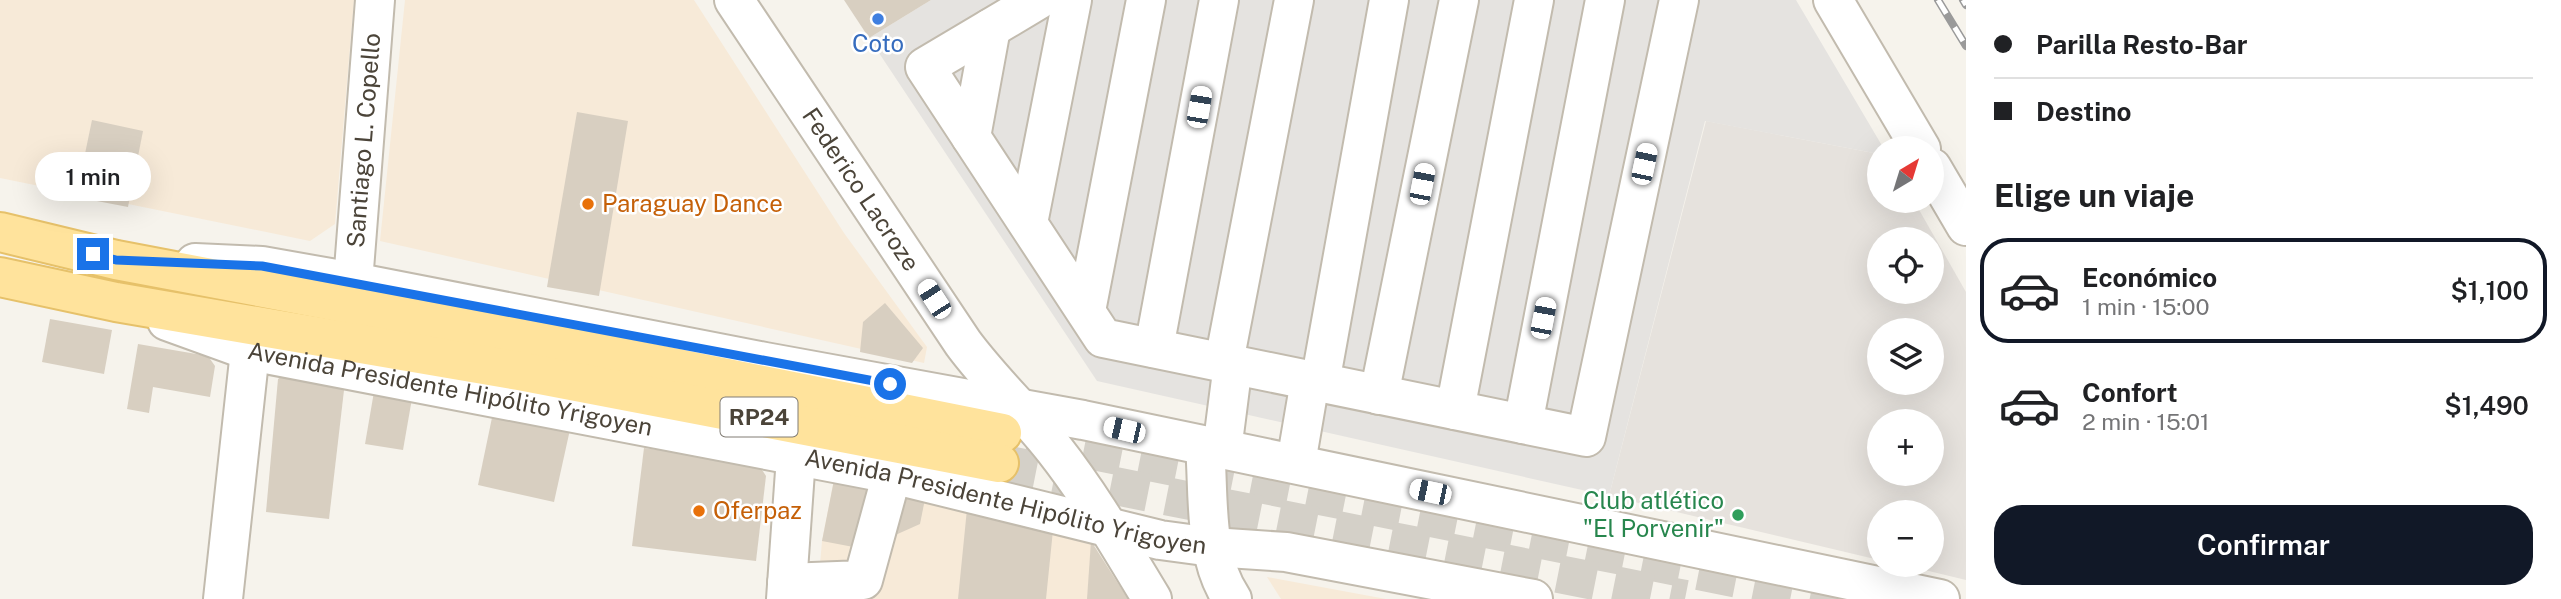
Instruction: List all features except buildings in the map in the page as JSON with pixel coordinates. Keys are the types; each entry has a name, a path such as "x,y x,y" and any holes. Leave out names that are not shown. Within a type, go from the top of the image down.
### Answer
{"main road":[{"name":"Avenida Presidente Hipólito Yrigoyen","path":"0,232 116,260 523,337 1005,434"},
{"name":"Avenida Presidente Hipólito Yrigoyen","path":"0,277 116,302 519,371 1005,434"}],"street":[{"name":"Santiago L. Copello","path":"352,282 374,0"},
{"name":"Federico Lacroze","path":"734,0 982,370 1005,434 1056,452 1109,529 1152,599"},
{"path":"1038,0 925,67 1103,338 1586,437 1679,0"},
{"path":"1028,223 1073,0"},
{"path":"1086,312 1146,0"},
{"path":"1154,348 1219,0"},
{"path":"1232,599 1226,590 1212,547 1214,448 1294,0"},
{"path":"1296,463 1315,382 1389,0"},
{"path":"1379,395 1460,0"},
{"path":"1455,410 1534,0"},
{"path":"1523,424 1605,0"},
{"path":"1833,0 1913,136"},
{"path":"971,137 991,28"},
{"path":"1944,188 1966,226"},
{"name":"Avenida Presidente Hipólito Yrigoyen","path":"116,260 262,266 352,282 1005,434 1214,448 1940,599"},
{"name":"Avenida Presidente Hipólito Yrigoyen","path":"116,302 250,351 892,474 1160,540 1286,552 1533,599"},
{"path":"223,599 250,351"},
{"path":"796,457 787,591 863,580 892,474"}],"shaded area":[{"path":"0,0 354,0 335,224 310,241 0,178"},
{"path":"405,0 694,0 844,233 927,347 924,363 380,241"},
{"path":"931,0 1796,0 1876,136 1867,136 1867,152 1705,121 1609,496 1097,381 869,38"},
{"path":"1706,121 1867,152 1867,214 1921,214 1929,227 1867,227 1867,304 1944,304 1944,254 1966,292 1966,580 1944,575 1944,500 1867,500 1867,557 1609,496"},
{"path":"835,475 1091,541 1128,599 817,599 822,541"},
{"path":"1267,577 1386,599 1281,599"}],"tunnel":[{"path":"1028,438 1839,599"},
{"path":"999,463 1685,599"}],"railway":[{"path":"1938,0 1966,46"},
{"path":"1963,0 1966,5"}],"place":[{"name":"Coto","path":"878,19"},
{"name":"Paraguay Dance","path":"588,204"},
{"name":"Oferpaz","path":"699,511"},
{"name":"Club atlético \"El Porvenir\"","path":"1738,515"}],"route":[{"path":"93,254 116,260 262,266 890,384"}]}
